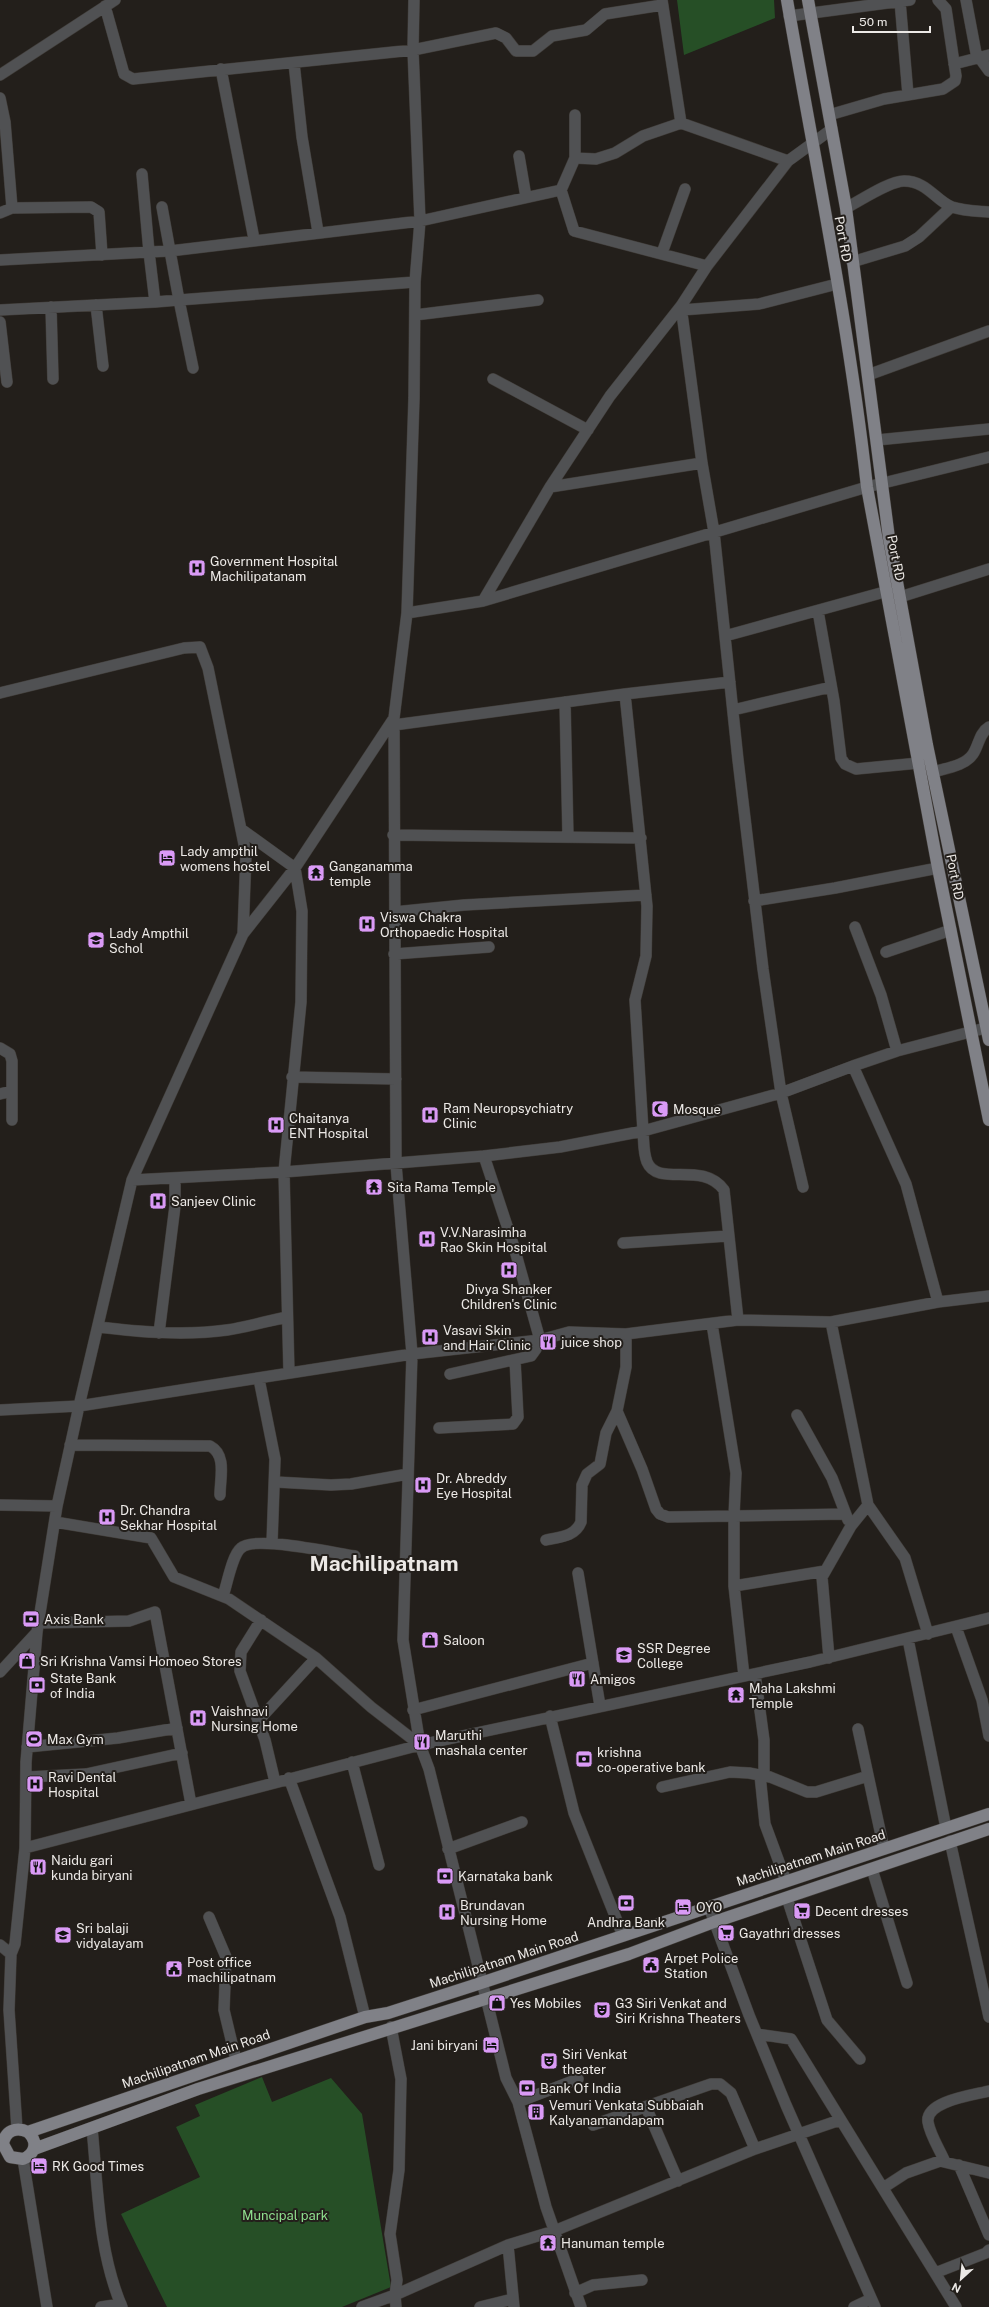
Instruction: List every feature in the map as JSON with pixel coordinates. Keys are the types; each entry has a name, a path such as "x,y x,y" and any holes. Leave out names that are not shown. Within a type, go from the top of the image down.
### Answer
{"main road":[{"name":"Port RD","path":"787,0 837,284 863,443 867,487 888,591 938,868 989,1120"},
{"path":"808,0 846,208 852,262 877,440 881,484 900,597 933,772 988,1028 989,1040"},
{"name":"Machilipatnam Main Road","path":"13,2133 365,2017 388,2013 481,1983 989,1814"},
{"path":"34,2149 198,2089 391,2027 628,1954 714,1922 989,1829"},
{"path":"13,2133 34,2139 34,2149 32,2154 23,2160 5,2158 4,2149 13,2133"}],"street":[{"path":"0,75 115,0"},
{"path":"414,0 413,50 420,221 415,282 414,398 406,613 394,721 393,835 396,1164 412,1354 403,1640 413,1710 420,1746 429,1769 481,1983 487,1997 506,2078 518,2102 554,2231 581,2307"},
{"path":"829,115 884,99 943,89 955,81 956,76 946,9 938,0"},
{"path":"966,0 971,30 989,71"},
{"path":"789,16 905,1 908,95"},
{"path":"105,6 124,74 133,79 413,50 496,33 506,38 516,51 533,50 552,36 586,30 605,14 662,2 681,123"},
{"path":"954,64 984,57"},
{"path":"294,63 302,138 318,232"},
{"path":"221,70 254,239"},
{"path":"0,98 5,122 12,208"},
{"path":"575,115 575,158 561,190 574,231 707,266"},
{"path":"575,158 596,158 615,153 643,136 681,123 788,161"},
{"path":"483,601 550,487 610,396 682,308 707,266 788,161 832,129"},
{"path":"519,156 526,197"},
{"path":"142,174 155,302"},
{"path":"846,208 894,183 904,181 915,182 933,192 951,206 989,212"},
{"path":"662,253 685,189"},
{"path":"0,260 170,251 254,239 420,221 561,190"},
{"path":"852,262 905,246 933,225 951,206"},
{"path":"162,207 193,368"},
{"path":"0,213 12,208 96,208 99,212 102,255"},
{"path":"0,310 155,302 415,282"},
{"path":"682,308 759,304 837,284"},
{"path":"415,315 538,300"},
{"path":"96,305 103,366"},
{"path":"50,307 53,379"},
{"path":"682,308 702,463 714,532 732,710 751,861 754,901 781,1093 803,1187"},
{"path":"0,322 7,382"},
{"path":"868,375 989,332"},
{"path":"493,379 588,430"},
{"path":"877,440 989,429"},
{"path":"406,613 483,601 867,487 989,457"},
{"path":"550,487 702,463"},
{"path":"900,597 989,569"},
{"path":"725,636 888,591"},
{"path":"818,611 841,758 845,764 856,768 919,763"},
{"path":"0,692 184,648 200,647 208,668 246,854 243,934"},
{"path":"13,2133 9,2010 11,1954 15,1944 25,1848 27,1747 38,1627 55,1522 56,1506 132,1180 243,934 295,868 394,721 730,682"},
{"path":"732,710 831,687"},
{"path":"625,694 641,838 648,940 646,956 635,1000 645,1153 652,1169 660,1174 707,1176 717,1181 724,1190 738,1320"},
{"path":"566,702 568,837"},
{"path":"933,772 965,761 973,753 981,735 989,727"},
{"path":"241,829 295,868 302,911 301,1002 292,1078 284,1172 289,1373"},
{"path":"393,835 641,838"},
{"path":"754,901 835,888 938,868"},
{"path":"394,912 464,905 646,895"},
{"path":"855,927 881,995 897,1051"},
{"path":"886,952 951,930"},
{"path":"394,954 489,947"},
{"path":"132,1180 284,1172 396,1164 560,1147 643,1131 781,1093 897,1051 988,1028"},
{"path":"0,1048 10,1054 12,1120"},
{"path":"853,1066 906,1184 938,1302"},
{"path":"292,1078 396,1079"},
{"path":"0,1094 12,1091"},
{"path":"450,1374 531,1356 536,1349 539,1340 514,1247 484,1156"},
{"path":"159,1333 175,1206 175,1178"},
{"path":"623,1243 728,1236"},
{"path":"0,1410 79,1406 412,1354 539,1340 569,1332 626,1334 738,1320 832,1322 938,1302 989,1296"},
{"path":"98,1327 159,1333 227,1330 287,1316"},
{"path":"832,1322 868,1505 905,1558 928,1634"},
{"path":"712,1324 736,1473 734,1516 734,1586 744,1676"},
{"path":"546,1540 570,1534 579,1528 581,1522 582,1485 587,1474 600,1464 606,1433 617,1411 626,1367 626,1334"},
{"path":"439,1428 513,1424 518,1417 515,1360"},
{"path":"259,1379 274,1453 276,1482 272,1543"},
{"path":"617,1411 642,1469 652,1502 660,1514 668,1517 846,1514"},
{"path":"798,1415 832,1478 851,1526"},
{"path":"70,1445 210,1446 217,1450 221,1456 220,1495"},
{"path":"276,1482 331,1485 351,1484 408,1474"},
{"path":"0,1505 56,1506"},
{"path":"829,1658 822,1578 851,1526 868,1505"},
{"path":"55,1522 151,1538 174,1577 223,1596 261,1620 316,1658 371,1707 420,1746"},
{"path":"223,1596 240,1548 248,1543 272,1543 355,1556"},
{"path":"734,1586 825,1571"},
{"path":"578,1573 600,1706"},
{"path":"0,1672 38,1627 129,1621 155,1612 191,1804"},
{"path":"25,1848 352,1762 550,1716 829,1658 989,1618"},
{"path":"261,1620 241,1652 240,1671 258,1721 275,1782"},
{"path":"956,1627 985,1698 989,1736"},
{"path":"908,1639 946,1828"},
{"path":"258,1721 316,1658"},
{"path":"413,1710 593,1663"},
{"path":"755,1674 764,1740 762,1776 765,1824 786,1881"},
{"path":"550,1716 574,1813 623,1936"},
{"path":"27,1747 118,1738 177,1728"},
{"path":"858,1729 884,1849"},
{"path":"27,1776 86,1774 182,1753"},
{"path":"352,1762 379,1865"},
{"path":"662,1787 730,1772 762,1776 785,1782 807,1792 816,1792 868,1776"},
{"path":"289,1778 340,1917 365,2017"},
{"path":"448,1849 522,1822"},
{"path":"950,1841 989,2017"},
{"path":"872,1869 907,1983"},
{"path":"788,1898 827,2020 860,2059"},
{"path":"709,1907 757,2034 873,2303 854,2307"},
{"path":"209,1917 226,1957 225,2023 236,2060"},
{"path":"0,1945 11,1954"},
{"path":"391,2027 401,2079 399,2170 390,2234 397,2280 395,2295 396,2307"},
{"path":"757,2034 791,2039 956,2307"},
{"path":"0,2045 11,2049"},
{"path":"518,2102 578,2079"},
{"path":"593,2125 711,2084 720,2084 731,2093 755,2149"},
{"path":"945,2162 928,2123 930,2111 939,2104 989,2091"},
{"path":"646,2107 678,2181"},
{"path":"362,2307 395,2295 508,2245 554,2231 755,2149 801,2135 840,2120"},
{"path":"92,2128 105,2252 114,2290 121,2306 101,2307"},
{"path":"23,2160 51,2306"},
{"path":"882,2188 906,2173 940,2161 959,2164 989,2173"},
{"path":"959,2164 989,2234"},
{"path":"480,2307 513,2303 508,2245"},
{"path":"935,2273 986,2253 989,2250"},
{"path":"575,2293 593,2285 642,2280"}],"green space":[{"path":"677,0 774,0 775,18 684,55"},
{"name":"Muncipal park","path":"262,2077 272,2102 331,2078 362,2114 391,2287 342,2307 167,2307 121,2214 200,2177 176,2127 200,2116 195,2105"}],"place":[{"name":"Government Hospital Machilipatanam","path":"197,568"},
{"name":"Lady ampthil womens hostel","path":"167,858"},
{"name":"Ganganamma temple","path":"316,873"},
{"name":"Viswa Chakra Orthopaedic Hospital","path":"367,924"},
{"name":"Lady Ampthil Schol","path":"96,940"},
{"name":"Mosque","path":"660,1109"},
{"name":"Ram Neuropsychiatry Clinic","path":"430,1115"},
{"name":"Chaitanya ENT Hospital","path":"276,1125"},
{"name":"Sita Rama Temple","path":"374,1187"},
{"name":"Sanjeev Clinic","path":"158,1201"},
{"name":"V.V.Narasimha Rao Skin Hospital","path":"427,1239"},
{"name":"Divya Shanker Children's Clinic","path":"509,1270"},
{"name":"Vasavi Skin and Hair Clinic","path":"430,1337"},
{"name":"juice shop","path":"548,1342"},
{"name":"Dr. Abreddy Eye Hospital","path":"423,1485"},
{"name":"Dr. Chandra Sekhar Hospital","path":"107,1517"},
{"name":"Axis Bank","path":"31,1619"},
{"name":"Saloon","path":"430,1640"},
{"name":"SSR Degree College","path":"624,1655"},
{"name":"Sri Krishna Vamsi Homoeo Stores","path":"27,1661"},
{"name":"Amigos","path":"577,1679"},
{"name":"State Bank of India","path":"37,1685"},
{"name":"Maha Lakshmi Temple","path":"736,1695"},
{"name":"Vaishnavi Nursing Home","path":"198,1718"},
{"name":"Max Gym","path":"34,1739"},
{"name":"Maruthi mashala center","path":"422,1742"},
{"name":"krishna co-operative bank","path":"584,1759"},
{"name":"Ravi Dental Hospital","path":"35,1784"},
{"name":"Naidu gari kunda biryani","path":"38,1867"},
{"name":"Karnataka bank","path":"445,1876"},
{"name":"Andhra Bank","path":"626,1903"},
{"name":"OYO","path":"683,1907"},
{"name":"Decent dresses","path":"802,1911"},
{"name":"Brundavan Nursing Home","path":"447,1912"},
{"name":"Gayathri dresses","path":"726,1933"},
{"name":"Sri balaji vidyalayam","path":"63,1935"},
{"name":"Arpet Police Station","path":"651,1965"},
{"name":"Post office machilipatnam","path":"174,1969"},
{"name":"Yes Mobiles","path":"497,2003"},
{"name":"G3 Siri Venkat and Siri Krishna Theaters","path":"602,2010"},
{"name":"Jani biryani","path":"491,2045"},
{"name":"Siri Venkat theater","path":"549,2061"},
{"name":"Bank Of India","path":"527,2088"},
{"name":"Vemuri Venkata Subbaiah Kalyanamandapam","path":"536,2112"},
{"name":"RK Good Times","path":"39,2166"},
{"name":"Hanuman temple","path":"548,2243"}],"district":[{"name":"Machilipatnam","path":"384,1563"}]}
